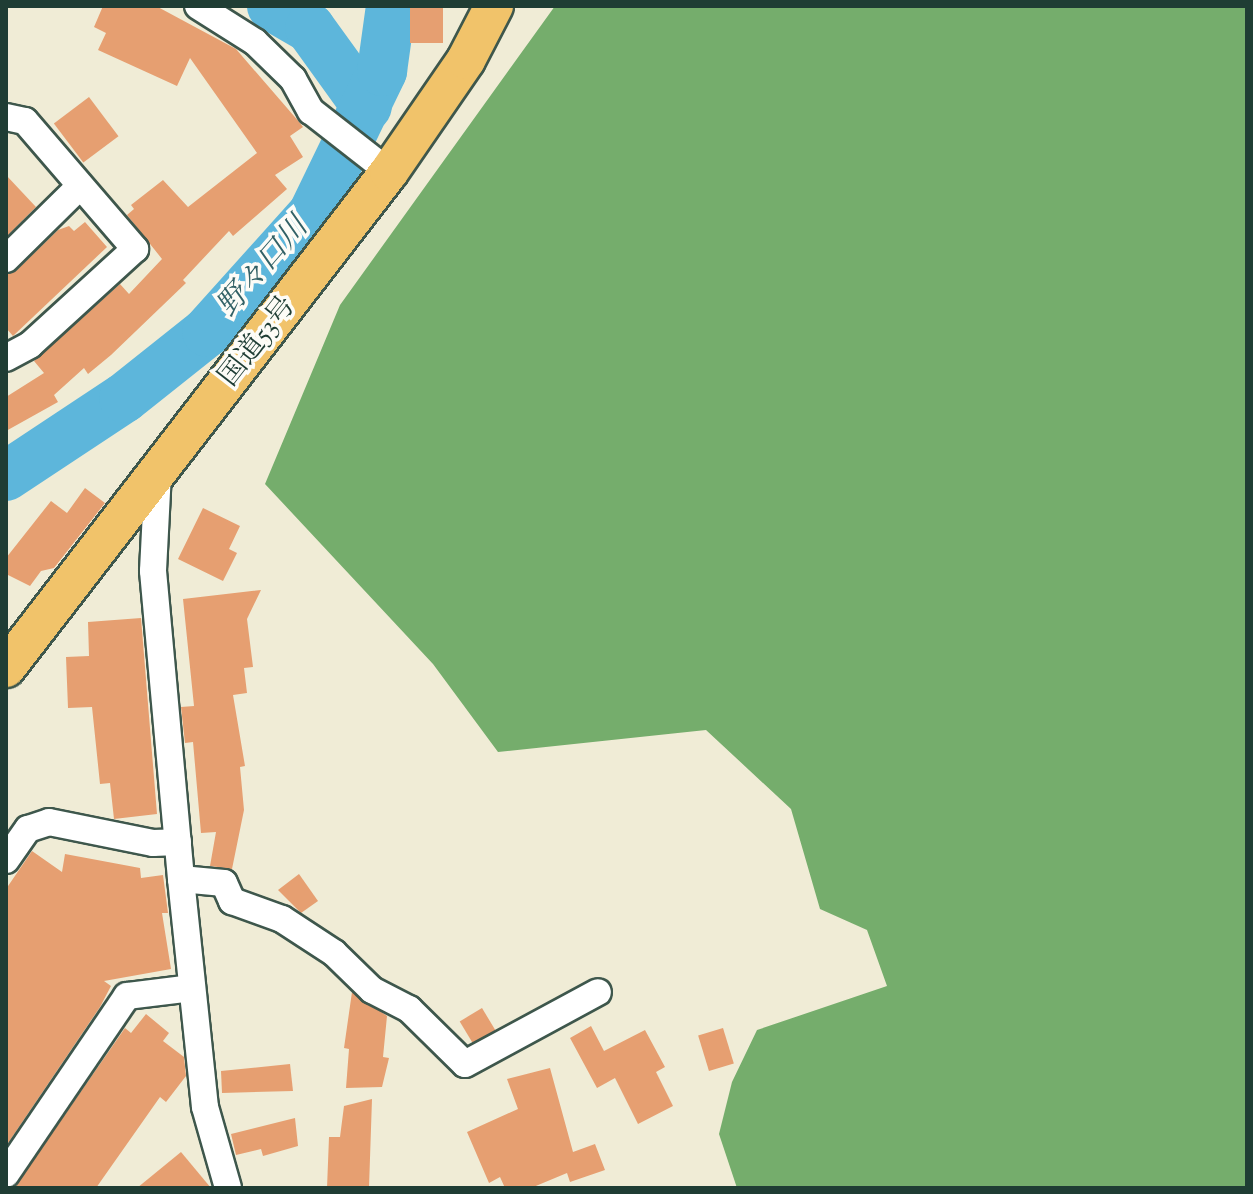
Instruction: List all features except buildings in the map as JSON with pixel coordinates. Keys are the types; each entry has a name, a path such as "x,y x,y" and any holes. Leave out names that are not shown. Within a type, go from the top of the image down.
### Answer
{"highway":[{"name":"国道53号","path":"6,668 158,472 377,162 466,60 494,6"}],"street":[{"path":"198,6 281,65 311,111 377,162"},
{"path":"6,117 25,121 135,249 30,345 6,358"},
{"path":"6,259 80,186"},
{"path":"158,472 153,571 181,879 205,1107 228,1188"},
{"path":"6,860 28,829 49,822 153,843 178,842"},
{"path":"181,879 224,883 232,901 282,919 334,953 372,990 409,1009 465,1064 598,992"},
{"path":"6,1174 127,996 192,988"}],"green space":[{"path":"555,6 1247,6 1247,1188 737,1188 719,1134 732,1082 757,1030 887,986 867,930 820,909 791,809 706,730 498,752 433,664 265,484 340,305"}],"waterway":[{"name":"野々口川","path":"272,6 310,28 367,107"},
{"name":"野々口川","path":"6,476 124,398 207,332 313,214 382,71 391,6"}]}
